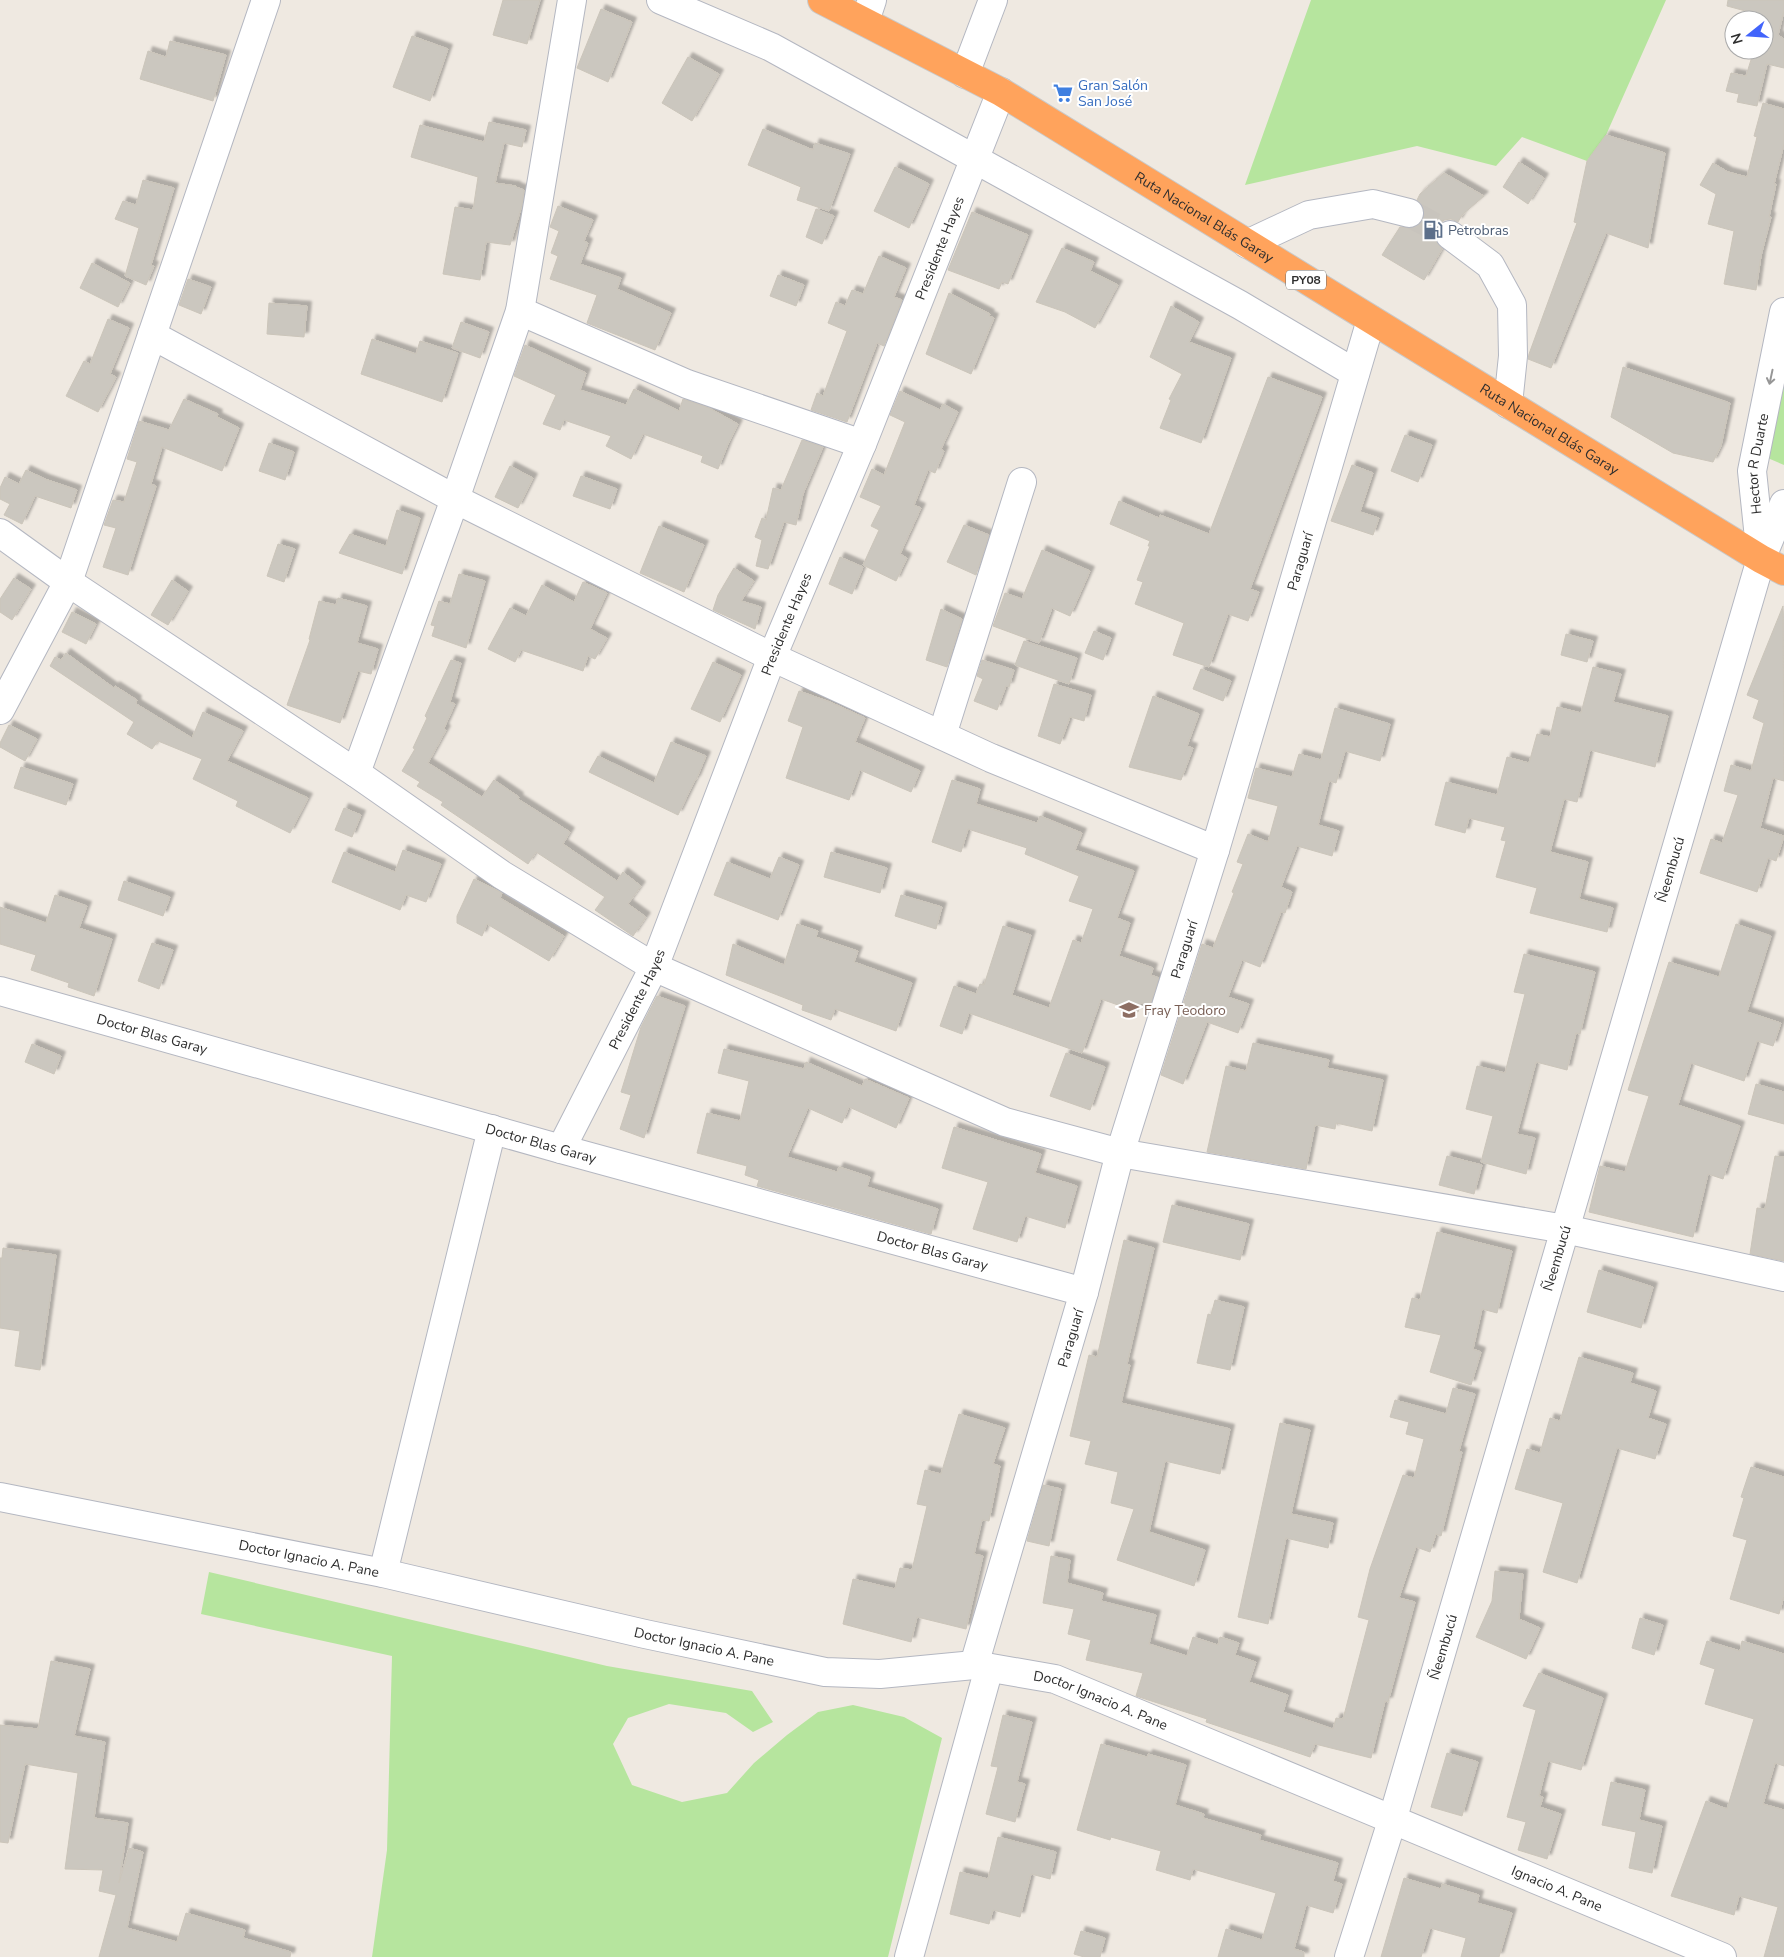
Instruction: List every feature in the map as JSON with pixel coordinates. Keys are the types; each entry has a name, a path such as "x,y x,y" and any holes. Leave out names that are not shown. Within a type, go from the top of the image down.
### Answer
{"highway":[{"name":"Ruta Nacional Blás Garay","path":"822,0 868,11 965,74 1001,92 1772,565"}],"street":[{"path":"0,710 68,582 266,0"},
{"path":"356,773 455,499 520,311 572,0"},
{"path":"661,0 771,47 1240,305 1355,373"},
{"path":"965,74 993,0"},
{"name":"Presidente Hayes","path":"561,1149 654,967 772,657 862,444 1001,92"},
{"path":"1247,244 1309,215 1373,204 1408,213"},
{"path":"1450,235 1490,265 1512,305 1513,356 1508,404"},
{"path":"520,311 687,384 862,444"},
{"name":"Hector R Duarte","path":"1772,565 1752,471 1784,312"},
{"name":"Paraguarí","path":"910,1957 982,1666 1120,1153 1214,850 1371,320"},
{"path":"152,335 455,499 772,657 991,758 1214,850"},
{"path":"942,735 1022,482"},
{"name":"Hector R Duarte","path":"1772,565 1784,504"},
{"path":"0,533 68,582 356,773 502,875 654,967 1005,1122 1120,1153 1565,1229 1784,1277"},
{"name":"Ñeembucú","path":"1349,1957 1392,1821 1565,1229 1772,565"},
{"name":"Doctor Blas Garay","path":"0,991 561,1149 1084,1292"},
{"path":"382,1572 492,1129"},
{"name":"Doctor Ignacio A. Pane","path":"0,1497 382,1572 646,1634 825,1672 880,1674 982,1666 1055,1679 1392,1821"},
{"name":"Ignacio A. Pane","path":"1392,1821 1722,1957"}],"green space":[{"path":"1311,0 1666,0 1606,135 1587,161 1522,137 1496,166 1417,146 1245,185"},
{"path":"1784,354 1784,465 1763,456"},
{"path":"209,1572 607,1666 752,1691 773,1722 753,1732 726,1713 669,1704 628,1718 613,1744 632,1785 682,1802 727,1793 754,1763 818,1712 853,1705 904,1717 942,1738 888,1957 372,1957 387,1850 392,1656 201,1614"}],"building":[{"path":"503,0 540,0 527,44 493,35"},
{"path":"1728,0 1784,0 1784,11 1778,35 1784,39 1784,68 1767,64 1757,106 1737,102 1739,94 1726,91 1731,73 1746,76 1751,60 1774,60 1774,10 1742,10 1727,6"},
{"path":"601,9 632,22 608,82 577,68"},
{"path":"412,36 448,49 430,101 393,87"},
{"path":"170,41 226,55 213,101 140,79 148,51 166,57"},
{"path":"688,57 719,74 692,121 662,103"},
{"path":"1763,103 1784,109 1784,144 1774,184 1776,184 1769,217 1771,217 1761,256 1756,290 1724,284 1734,231 1708,224 1716,194 1700,185 1713,163 1728,172 1747,177 1757,137 1754,136"},
{"path":"489,122 526,130 522,147 504,143 495,183 516,186 524,190 522,205 510,245 486,242 480,280 443,274 455,207 473,210 478,177 411,157 420,125 484,142"},
{"path":"763,129 813,150 815,143 850,154 829,211 797,200 801,187 748,165"},
{"path":"1606,135 1665,153 1648,248 1606,233 1551,368 1528,359 1529,354 1577,223 1574,222 1587,161"},
{"path":"1519,162 1544,178 1528,204 1503,187"},
{"path":"895,167 929,184 909,228 874,211"},
{"path":"1444,173 1484,196 1462,215 1458,222 1451,219 1444,220 1437,226 1434,234 1436,241 1442,249 1424,280 1382,255 1400,227 1413,228 1421,223 1424,217 1424,209 1417,200 1420,194"},
{"path":"143,180 174,188 151,265 154,266 146,285 125,276 139,228 115,219 123,201 136,205"},
{"path":"558,206 593,220 584,241 588,243 580,264 621,278 617,289 671,313 655,350 587,323 597,295 550,279 558,256 551,253 559,231 550,227"},
{"path":"816,209 834,216 822,244 806,237"},
{"path":"972,212 1028,235 1008,284 1002,282 999,289 948,270"},
{"path":"1062,248 1094,262 1090,271 1118,285 1095,328 1065,312 1036,302"},
{"path":"879,256 906,268 894,297 902,300 884,346 877,343 847,422 811,410 817,393 823,396 847,331 828,323 836,302 845,306 852,290 863,294"},
{"path":"92,263 130,283 118,307 80,288"},
{"path":"778,275 804,285 796,306 770,296"},
{"path":"188,279 211,287 201,314 179,305"},
{"path":"949,293 990,314 989,316 994,318 971,374 926,354"},
{"path":"269,303 307,306 304,337 267,334"},
{"path":"1171,306 1199,322 1189,342 1231,358 1201,443 1160,428 1171,400 1169,399 1182,374 1150,357"},
{"path":"108,319 129,328 110,374 116,377 98,412 66,396 84,361 90,364"},
{"path":"461,322 489,332 480,358 452,348"},
{"path":"372,339 416,354 420,341 458,353 442,402 361,374"},
{"path":"525,345 586,373 580,390 626,405 634,389 679,411 683,399 709,408 738,424 718,469 701,462 703,456 643,434 631,459 606,446 611,436 564,420 560,430 543,424 556,395 514,376"},
{"path":"1623,367 1730,403 1721,446 1713,462 1673,453 1611,417"},
{"path":"1268,377 1322,397 1250,589 1259,592 1248,621 1228,614 1209,667 1173,655 1184,623 1135,604 1143,582 1137,580 1150,546 1148,546 1150,541 1110,524 1119,501 1159,518 1160,515 1209,534"},
{"path":"900,391 940,410 943,404 958,412 941,449 944,451 935,473 928,470 914,505 921,508 900,554 907,558 896,581 863,565 879,530 871,526 881,506 860,497 872,469 884,475 905,422 890,415"},
{"path":"184,399 218,414 217,417 239,428 222,471 162,447 151,484 156,486 128,575 103,567 116,528 104,525 113,500 124,502 137,462 127,459 139,421 169,430"},
{"path":"1405,435 1432,445 1418,482 1391,471"},
{"path":"802,440 823,447 803,494 796,525 784,522 768,569 756,566 762,540 755,537 762,518 766,520 773,488 781,490"},
{"path":"269,443 294,452 285,480 259,471"},
{"path":"1352,465 1373,473 1360,512 1379,518 1373,535 1331,521"},
{"path":"510,466 533,478 518,508 495,497"},
{"path":"26,470 77,490 71,508 35,496 22,524 4,515 10,504 0,499 0,488 5,477 19,484"},
{"path":"581,476 617,489 610,509 573,496"},
{"path":"397,510 420,518 402,574 339,553 350,534 386,546"},
{"path":"964,525 989,535 976,575 947,562"},
{"path":"659,526 704,545 684,592 640,573"},
{"path":"278,544 295,549 284,582 267,576"},
{"path":"1042,550 1090,571 1070,616 1052,608 1039,643 993,626 1005,593 1022,599"},
{"path":"840,557 863,567 852,594 829,584"},
{"path":"734,568 754,581 741,601 761,607 755,629 713,610 718,595"},
{"path":"459,574 485,581 466,648 432,636 435,626 431,625 439,601 450,604"},
{"path":"14,578 31,589 12,620 0,612 0,599"},
{"path":"172,580 188,591 168,625 151,615"},
{"path":"583,582 607,593 590,629 607,638 595,659 588,656 583,671 521,650 515,662 488,649 510,608 526,616 542,585 574,602"},
{"path":"338,598 367,606 357,643 378,649 371,674 358,671 340,723 287,705 310,640 319,601 336,605"},
{"path":"1783,606 1784,781 1773,778 1760,828 1784,836 1776,861 1768,858 1757,892 1700,873 1711,839 1722,843 1738,795 1724,791 1731,765 1751,771 1764,723 1753,718 1759,700 1747,695"},
{"path":"941,609 962,619 947,667 926,660"},
{"path":"72,612 96,624 86,644 62,632"},
{"path":"1094,631 1111,638 1103,660 1085,653"},
{"path":"1566,634 1593,641 1587,662 1561,655"},
{"path":"1024,641 1077,658 1069,684 1015,665"},
{"path":"66,653 114,688 115,686 137,700 136,703 138,705 192,738 203,712 243,731 227,761 308,798 290,833 236,806 238,801 193,779 202,759 158,741 152,749 127,734 134,722 50,666 55,657 61,660"},
{"path":"451,660 461,663 450,702 455,704 444,728 446,730 428,763 482,797 494,780 519,797 518,799 570,832 563,844 617,881 623,872 641,886 628,904 646,917 633,936 595,910 605,897 536,852 528,864 441,805 443,802 417,786 420,782 402,771 415,749 413,748 427,718 425,716"},
{"path":"982,660 1014,670 1009,687 1006,686 997,710 974,701 983,679 977,676"},
{"path":"713,662 741,675 720,722 691,709"},
{"path":"1593,667 1621,674 1613,702 1668,716 1655,767 1590,750 1577,802 1564,799 1550,852 1588,862 1579,899 1613,908 1607,932 1530,913 1537,888 1496,877 1506,841 1501,840 1505,827 1469,818 1465,833 1435,825 1446,782 1497,795 1507,757 1529,763 1537,734 1550,737 1557,707 1581,713"},
{"path":"1201,669 1231,681 1223,701 1193,689"},
{"path":"1054,684 1091,695 1084,721 1070,717 1060,744 1038,736"},
{"path":"799,691 830,702 865,718 855,742 920,771 911,792 860,770 849,800 786,778 803,727 788,721"},
{"path":"1153,696 1199,714 1187,746 1193,748 1181,780 1129,767"},
{"path":"1335,708 1390,724 1380,761 1345,751 1336,783 1329,781 1318,825 1339,831 1332,856 1297,846 1281,887 1292,892 1285,913 1281,912 1260,967 1242,960 1228,997 1249,1004 1238,1033 1207,1022 1183,1084 1161,1075 1202,944 1213,948 1234,893 1232,892 1243,864 1237,862 1248,834 1268,842 1278,806 1248,798 1256,768 1292,777 1299,754 1321,760"},
{"path":"9,725 37,739 25,761 0,747 0,743"},
{"path":"671,742 706,756 678,815 589,772 598,756 654,783"},
{"path":"21,767 73,784 66,805 14,788"},
{"path":"952,780 980,789 976,804 1037,823 1040,816 1082,833 1075,850 1134,871 1117,918 1130,923 1119,956 1153,968 1151,975 1159,978 1150,1006 1141,1003 1138,1012 1101,999 1082,1053 969,1013 962,1034 940,1026 954,986 976,994 980,984 984,985 1003,926 1031,935 1012,995 1049,1008 1073,940 1081,943 1093,909 1069,901 1079,876 1025,854 1027,848 968,829 961,852 932,842"},
{"path":"344,808 361,815 352,837 335,830"},
{"path":"403,850 441,864 426,902 406,895 400,910 332,882 344,852 395,872"},
{"path":"831,852 887,868 880,893 824,877"},
{"path":"779,857 799,865 778,920 714,895 727,862 770,879"},
{"path":"474,879 502,893 500,898 564,936 549,961 487,924 482,936 457,923 457,916"},
{"path":"124,881 170,897 163,916 118,900"},
{"path":"55,895 87,906 79,928 112,939 94,996 68,987 69,983 31,970 36,955 0,944 0,907 46,923"},
{"path":"901,895 942,907 936,929 895,916"},
{"path":"797,924 818,931 816,937 858,951 854,962 912,983 896,1031 835,1009 831,1020 802,1010 803,1005 726,975 733,944 784,965"},
{"path":"1736,924 1771,936 1747,1012 1781,1023 1773,1046 1757,1041 1744,1081 1691,1063 1678,1105 1740,1126 1723,1179 1708,1174 1693,1237 1589,1212 1600,1166 1625,1172 1649,1096 1628,1090 1669,962 1719,977"},
{"path":"152,943 173,950 159,989 138,981"},
{"path":"1524,954 1595,972 1580,1034 1576,1033 1567,1070 1536,1062 1517,1134 1535,1138 1526,1174 1481,1162 1493,1116 1466,1109 1477,1066 1505,1073 1525,994 1514,992"},
{"path":"657,996 685,1006 644,1138 620,1129 631,1095 621,1092 641,1027"},
{"path":"1253,1043 1329,1060 1327,1068 1383,1080 1372,1131 1336,1123 1335,1129 1315,1125 1306,1169 1207,1152 1226,1066 1246,1071"},
{"path":"32,1044 61,1056 54,1074 25,1062"},
{"path":"724,1049 804,1069 806,1062 862,1086 865,1079 909,1098 896,1128 849,1107 842,1123 808,1108 787,1157 837,1172 839,1167 870,1177 867,1187 938,1209 931,1234 757,1186 759,1180 745,1175 747,1166 697,1153 707,1113 740,1121 749,1081 718,1073"},
{"path":"1066,1053 1105,1067 1090,1110 1050,1096"},
{"path":"1756,1084 1784,1092 1784,1124 1748,1114"},
{"path":"954,1127 1041,1154 1035,1173 1077,1186 1065,1228 1025,1216 1017,1242 973,1229 988,1182 942,1168"},
{"path":"1447,1156 1482,1165 1474,1194 1439,1185"},
{"path":"1775,1156 1784,1157 1784,1261 1750,1254 1757,1208 1765,1209"},
{"path":"1172,1205 1249,1224 1240,1260 1163,1242"},
{"path":"1437,1232 1512,1251 1497,1313 1482,1309 1473,1349 1481,1352 1471,1385 1430,1372 1441,1335 1405,1327 1412,1298 1420,1300"},
{"path":"1124,1240 1154,1248 1127,1364 1130,1365 1121,1403 1230,1429 1220,1474 1165,1461 1149,1532 1205,1550 1194,1586 1117,1560 1134,1509 1111,1503 1118,1472 1085,1464 1091,1441 1070,1436 1089,1355 1097,1357"},
{"path":"3,1248 56,1255 40,1370 15,1366 20,1331 0,1328 0,1258 2,1258"},
{"path":"1599,1270 1653,1287 1641,1328 1587,1312"},
{"path":"1215,1300 1244,1307 1230,1370 1197,1363 1208,1314 1211,1315"},
{"path":"1579,1357 1633,1373 1630,1383 1656,1391 1648,1418 1666,1424 1655,1459 1617,1448 1577,1583 1543,1572 1563,1503 1515,1489 1527,1449 1540,1453 1550,1418 1560,1421"},
{"path":"1453,1388 1475,1394 1459,1451 1462,1452 1441,1536 1436,1534 1430,1552 1416,1547 1399,1598 1415,1602 1388,1702 1385,1701 1371,1758 1315,1744 1310,1757 1206,1722 1207,1719 1136,1696 1143,1673 1086,1660 1091,1640 1068,1634 1074,1609 1043,1603 1051,1556 1070,1560 1067,1583 1103,1593 1101,1601 1156,1615 1149,1644 1187,1656 1193,1637 1218,1645 1220,1637 1239,1643 1235,1655 1256,1662 1249,1682 1288,1695 1283,1712 1333,1729 1336,1718 1343,1719 1369,1620 1358,1617 1370,1569 1403,1475 1414,1478 1424,1439 1406,1434 1409,1422 1390,1417 1395,1400 1446,1414"},
{"path":"959,1414 1005,1428 993,1464 1000,1466 989,1521 982,1520 974,1554 983,1556 966,1629 917,1617 911,1642 843,1624 853,1579 895,1589 900,1568 912,1570 927,1506 917,1504 925,1470 941,1474"},
{"path":"1280,1423 1310,1430 1291,1514 1333,1523 1328,1548 1286,1538 1268,1624 1238,1617"},
{"path":"1751,1467 1784,1477 1784,1596 1779,1614 1730,1599 1747,1540 1733,1536 1744,1498 1741,1497"},
{"path":"1043,1485 1061,1489 1049,1546 1027,1541"},
{"path":"1495,1571 1523,1574 1519,1619 1540,1628 1526,1659 1476,1637 1492,1601"},
{"path":"1640,1618 1663,1625 1654,1655 1632,1648"},
{"path":"1707,1641 1740,1651 1742,1641 1784,1654 1784,1766 1775,1763 1763,1804 1784,1810 1784,1957 1764,1957 1778,1907 1739,1896 1734,1915 1671,1896 1706,1801 1727,1809 1754,1719 1705,1704 1715,1669 1700,1664"},
{"path":"51,1661 90,1669 74,1736 105,1742 94,1818 128,1823 119,1883 129,1848 143,1852 127,1928 177,1942 186,1913 245,1930 243,1938 291,1952 290,1957 99,1957 116,1895 99,1891 103,1870 65,1869 78,1773 25,1764 8,1843 0,1842 0,1725 38,1729"},
{"path":"1539,1673 1603,1698 1581,1770 1548,1761 1539,1796 1543,1797 1540,1807 1561,1814 1547,1859 1518,1850 1526,1822 1507,1817 1536,1710 1523,1706"},
{"path":"1003,1715 1032,1722 1017,1782 1025,1784 1015,1822 986,1814 998,1767 991,1766"},
{"path":"1101,1744 1147,1757 1148,1754 1186,1765 1175,1805 1204,1814 1203,1818 1261,1835 1259,1840 1338,1863 1333,1881 1342,1884 1333,1913 1306,1905 1294,1949 1304,1952 1304,1957 1218,1957 1226,1929 1262,1940 1276,1893 1193,1869 1190,1880 1156,1870 1161,1851 1111,1837 1110,1840 1077,1830"},
{"path":"1447,1753 1478,1762 1462,1816 1431,1807"},
{"path":"1611,1782 1645,1790 1639,1820 1662,1826 1652,1873 1629,1868 1636,1832 1602,1825"},
{"path":"998,1837 1056,1852 1050,1879 1031,1874 1020,1917 993,1910 989,1924 950,1914 960,1872 988,1879"},
{"path":"1404,1878 1441,1889 1442,1884 1479,1895 1477,1903 1512,1913 1499,1957 1461,1957 1466,1938 1430,1928 1421,1957 1381,1957"},
{"path":"1081,1931 1105,1938 1100,1957 1084,1957 1074,1954"}],"tunnel":[{"path":"1409,213 1450,235"}],"place":[{"name":"Gran Salón San José","path":"1063,93"},
{"name":"Petrobras","path":"1433,230"},
{"name":"Fray Teodoro","path":"1129,1010"}]}
